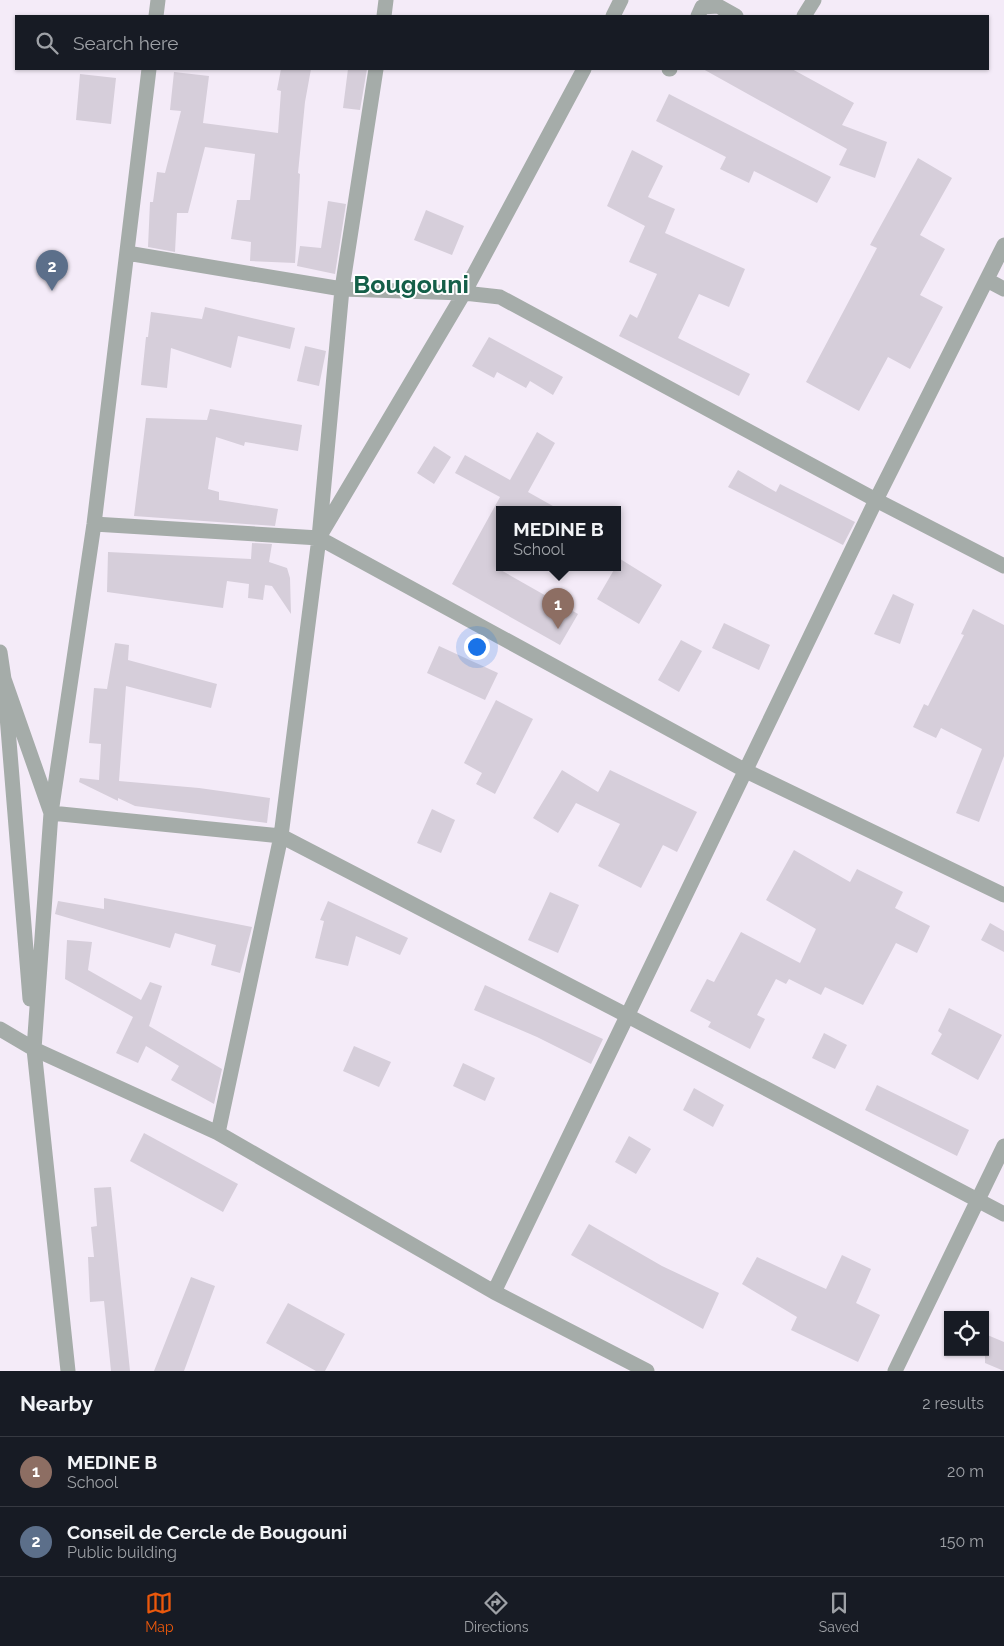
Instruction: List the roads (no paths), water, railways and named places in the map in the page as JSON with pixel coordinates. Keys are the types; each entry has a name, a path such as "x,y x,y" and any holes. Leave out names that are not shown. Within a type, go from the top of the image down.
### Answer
{"street":[{"path":"156,15 158,0"},
{"path":"384,15 386,0"},
{"path":"614,15 622,0"},
{"path":"805,15 814,0"},
{"path":"698,15 702,7 718,6 734,15"},
{"path":"34,1049 51,813 94,524 149,70"},
{"path":"218,1133 281,836 319,538 342,289 376,70"},
{"path":"319,538 464,293 583,70"},
{"path":"494,1292 876,500 1004,244"},
{"path":"127,253 342,289 464,293 500,297 876,500 1004,566"},
{"path":"987,280 1004,289"},
{"path":"94,524 319,538 746,771 1004,895"},
{"path":"0,652 4,679 34,1049 68,1371"},
{"path":"4,679 51,813"},
{"path":"51,813 281,836 1004,1214"},
{"path":"0,1029 34,1049 218,1133 494,1292 647,1371"},
{"path":"895,1371 1004,1146"}],"place":[{"name":"Conseil de Cercle de Bougouni","path":"52,291"},
{"name":"MEDINE B","path":"558,629"}],"district":[{"name":"Bougouni","path":"411,284"}]}
